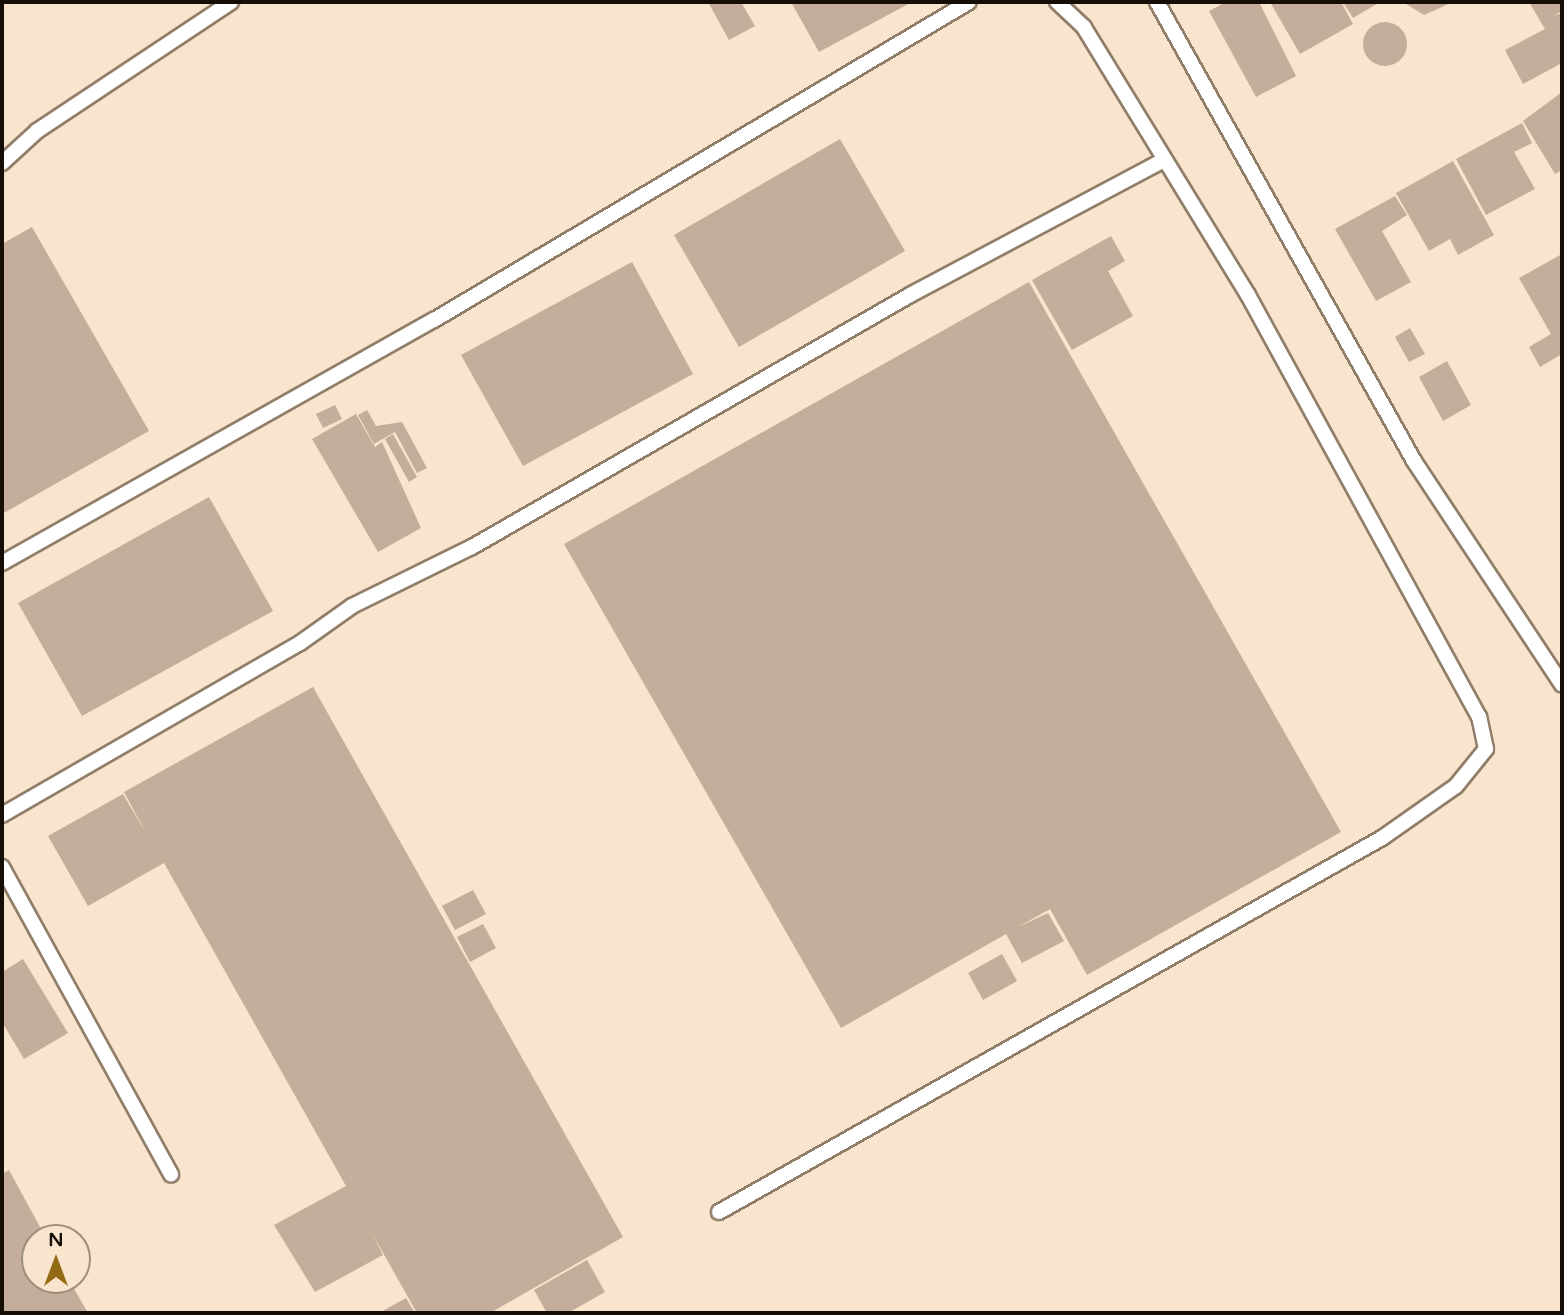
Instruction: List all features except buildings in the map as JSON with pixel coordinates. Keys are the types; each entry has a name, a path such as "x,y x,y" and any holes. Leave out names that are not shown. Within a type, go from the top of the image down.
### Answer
{"lane":[{"path":"2,163 37,131 231,2"},
{"path":"2,563 434,320 969,2"},
{"path":"719,1212 1382,838 1457,786 1486,750 1479,717 1248,295 1084,27 1057,2"},
{"path":"1157,2 1414,461 1562,685"},
{"path":"2,816 300,643 352,606 472,547 910,295 1164,160"},
{"path":"2,867 172,1175"}]}
